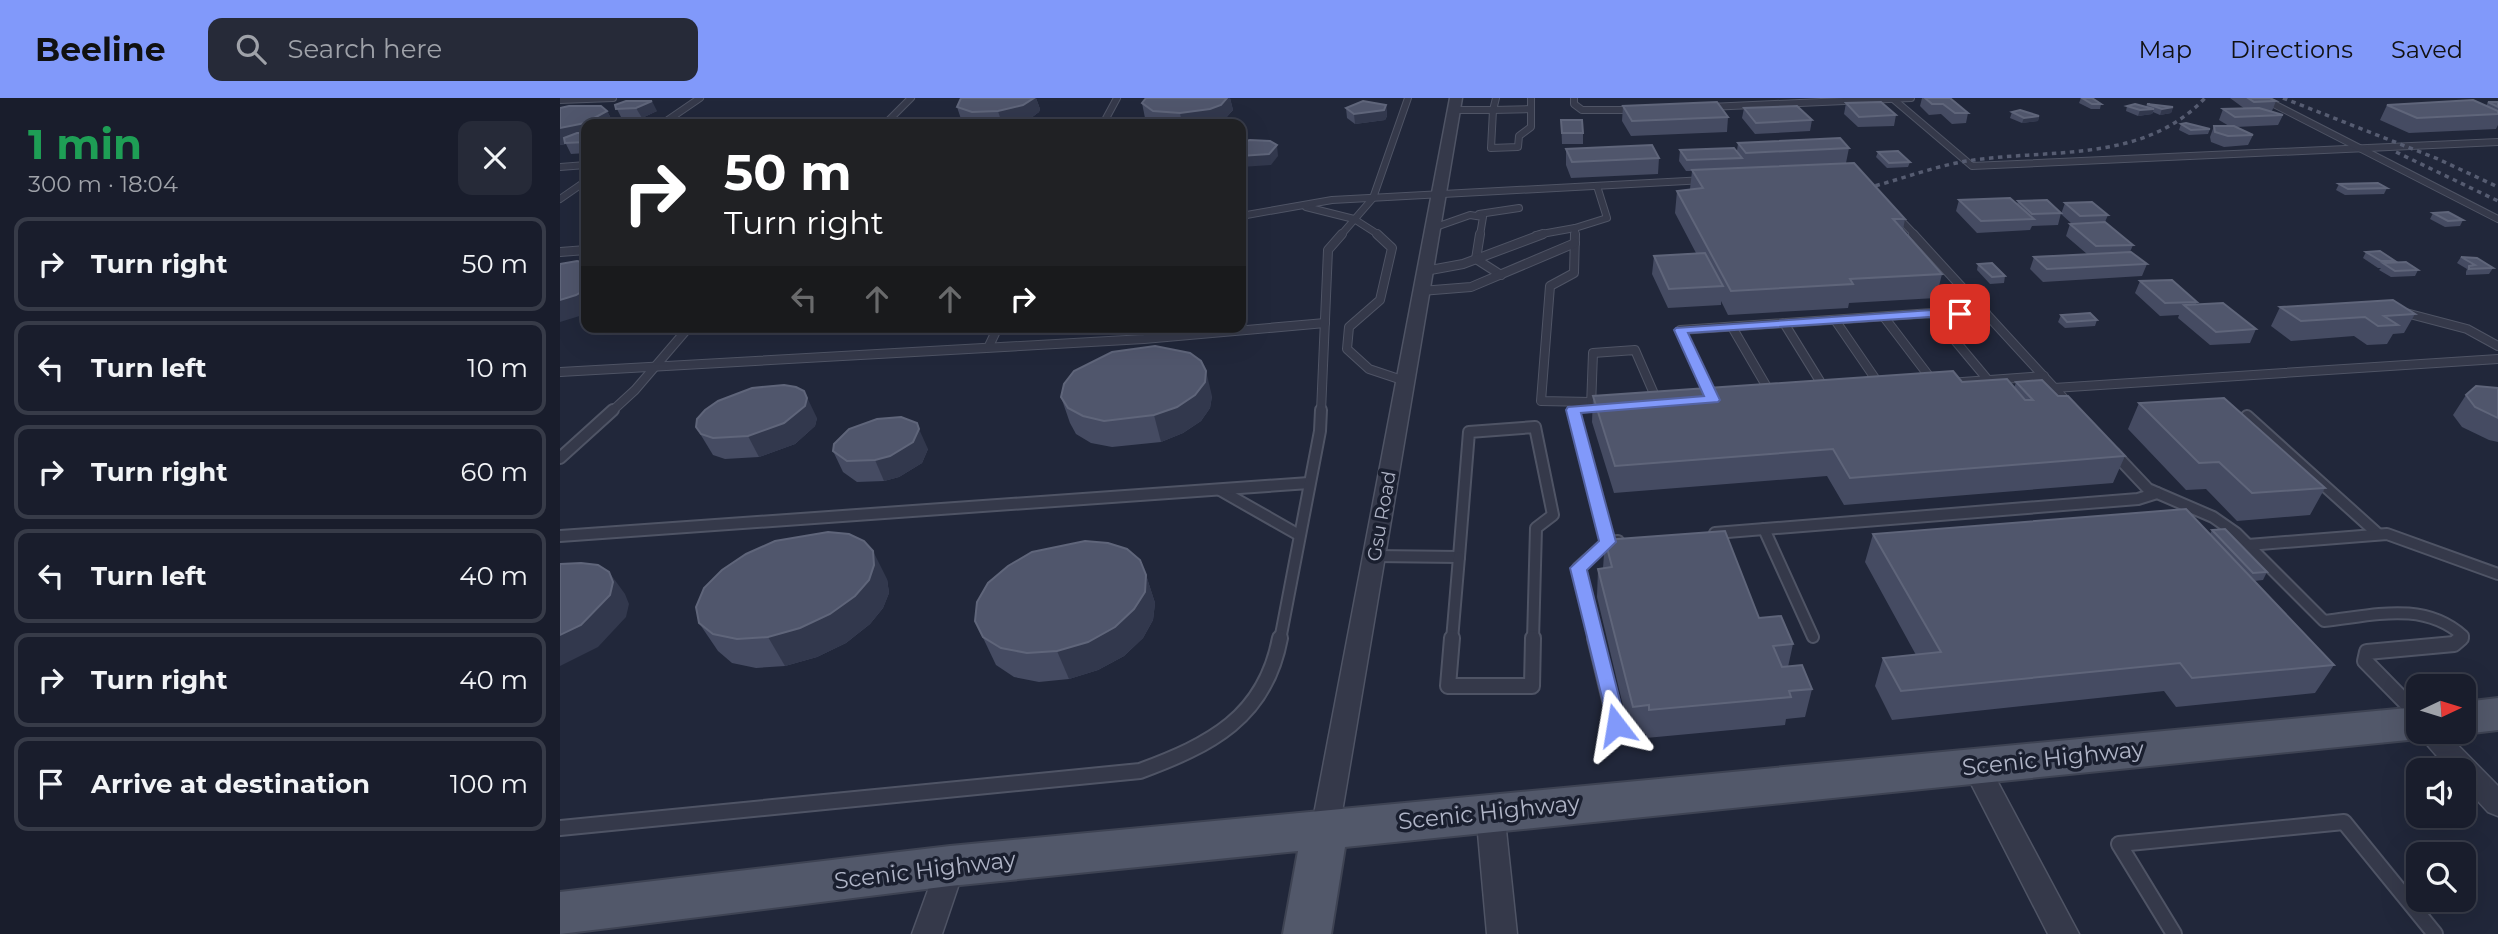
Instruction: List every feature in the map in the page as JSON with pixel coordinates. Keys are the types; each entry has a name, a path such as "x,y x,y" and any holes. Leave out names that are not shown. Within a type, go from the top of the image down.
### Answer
{"main road":[{"path":"2476,717 2498,714"},
{"name":"Scenic Highway","path":"560,914 950,866 1325,830 1490,811 2406,724"},
{"name":"Gsu Road","path":"1307,934 1325,830"}],"street":[{"name":"Gsu Road","path":"1325,830 1455,104"},
{"path":"2440,744 2498,804"},
{"path":"1975,766 2064,934"},
{"path":"1490,811 1502,934"},
{"path":"927,934 950,866"}],"lane":[{"path":"560,100 613,98"},
{"path":"669,119 700,98"},
{"path":"890,119 911,98"},
{"path":"1106,119 1117,98"},
{"path":"560,828 1140,771 1193,751 1244,715 1275,664 1320,431 1328,250 1373,198 1408,98"},
{"path":"1496,98 1491,148 1518,147 1519,136 1531,127 1531,98"},
{"path":"1574,98 1574,104 1582,110 1642,110"},
{"path":"1893,98 1972,166 2498,142"},
{"path":"1698,107 1911,98"},
{"path":"2262,98 2498,219"},
{"path":"1455,104 1493,110 1531,109"},
{"path":"560,167 581,165"},
{"path":"1246,215 1373,198 1714,180"},
{"path":"560,199 581,184"},
{"path":"1423,281 1551,229 1575,228 1607,218 1597,186"},
{"path":"1571,197 1578,188"},
{"path":"1300,206 1356,217 1376,231 1392,248 1380,300 1349,327 1347,349 1369,369 1405,381"},
{"path":"1888,207 2074,409"},
{"path":"1433,228 1479,215 1518,208"},
{"path":"1476,259 1483,217 1479,215"},
{"path":"1575,228 1574,272 1550,286 1541,401 1618,406"},
{"path":"1423,281 1460,290 1575,243"},
{"path":"560,252 581,250"},
{"path":"1476,259 1500,275"},
{"path":"2396,310 2467,329 2498,346"},
{"path":"1713,400 1680,330 1932,313 1988,380"},
{"path":"1935,316 1986,313"},
{"path":"1884,317 1935,384"},
{"path":"1835,320 1881,388"},
{"path":"1246,330 1325,323"},
{"path":"1784,323 1826,391"},
{"path":"1732,327 1772,395"},
{"path":"560,458 635,390 684,333"},
{"path":"989,346 995,333"},
{"path":"560,372 1212,333"},
{"path":"1591,405 1593,353 1635,350 1658,403"},
{"path":"2054,388 2498,359"},
{"path":"1921,385 2044,376"},
{"path":"1867,388 1895,387"},
{"path":"1812,392 1840,390"},
{"path":"1760,396 1785,394"},
{"path":"1699,400 1725,399"},
{"path":"1645,404 1672,402"},
{"path":"1591,405 1573,410 1607,542"},
{"path":"2247,416 2378,534"},
{"path":"1535,427 1552,515 1536,528 1532,686 1448,686 1459,557 1469,432 1535,427"},
{"path":"2111,449 2148,489 2213,517 2248,545 2324,621 2433,616 2449,624 2463,636 2454,644 2432,648 2367,652 2365,661 2372,671 2406,704"},
{"path":"560,536 1309,483"},
{"path":"1219,489 1299,535"},
{"path":"1699,535 2138,499 2157,494"},
{"path":"1764,530 1813,637"},
{"path":"2248,545 2387,534 2498,574"},
{"path":"1616,725 1578,568 1607,542 1633,540"},
{"path":"1374,556 1459,557"},
{"path":"2174,934 2119,844 2344,822 2435,934"}],"building":[{"path":"961,98 1034,98 1023,105 998,111 972,112 957,107"},
{"path":"1146,98 1227,98 1221,105 1210,109 1180,113 1153,111 1142,103"},
{"path":"1925,98 1950,98 1968,113 1955,113 1943,104 1932,104"},
{"path":"2082,98 2092,98 2101,104 2092,104"},
{"path":"2248,98 2270,98 2276,101 2254,102"},
{"path":"2473,100 2498,111 2498,114 2417,118 2387,105"},
{"path":"626,101 652,101 636,108 616,109 615,105"},
{"path":"1363,101 1386,105 1384,110 1354,114 1346,108"},
{"path":"1717,102 1728,117 1632,121 1623,106"},
{"path":"1881,102 1896,115 1859,117 1846,103"},
{"path":"2135,104 2154,109 2140,110 2127,106"},
{"path":"2147,104 2173,107 2162,109"},
{"path":"601,106 607,111 592,119 581,119 581,124 560,128 560,108"},
{"path":"1797,106 1812,120 1756,123 1744,108"},
{"path":"2259,108 2283,115 2235,117 2223,109"},
{"path":"2020,110 2039,116 2024,118 2012,112"},
{"path":"1561,120 1582,120 1583,133 1562,133"},
{"path":"2181,124 2210,129 2191,130"},
{"path":"2214,126 2234,126 2253,135 2228,136 2215,132"},
{"path":"581,133 581,142 565,143 564,138"},
{"path":"1840,138 1849,148 1746,153 1738,143"},
{"path":"1246,141 1270,141 1277,145 1269,154 1246,156"},
{"path":"1652,145 1659,158 1572,162 1566,149"},
{"path":"1734,148 1742,158 1687,160 1680,150"},
{"path":"1898,151 1910,162 1889,163 1878,152"},
{"path":"1854,163 1905,219 1893,219 1942,274 1850,279 1853,284 1731,291 1677,191 1703,188 1692,170"},
{"path":"2378,183 2387,188 2348,189 2339,184"},
{"path":"2010,198 2034,219 1981,221 1959,200"},
{"path":"2047,200 2061,213 2032,214 2018,201"},
{"path":"2092,202 2108,215 2080,216 2065,203"},
{"path":"2448,212 2463,220 2448,221 2433,213"},
{"path":"2105,222 2133,245 2096,246 2070,224"},
{"path":"2380,251 2395,261 2381,261 2366,252"},
{"path":"2131,252 2147,264 2047,269 2034,257"},
{"path":"1705,253 1723,286 1669,289 1654,256"},
{"path":"2461,257 2477,258 2493,268 2469,269 2469,266 2475,265"},
{"path":"581,262 581,292 560,300 560,264"},
{"path":"2406,262 2418,270 2395,271 2383,263"},
{"path":"1992,263 2005,276 1992,277 1978,264"},
{"path":"2172,280 2197,302 2165,303 2140,281"},
{"path":"2393,300 2415,314 2384,316 2398,325 2378,326 2365,317 2301,321 2280,307"},
{"path":"2223,303 2256,329 2216,332 2184,305"},
{"path":"2090,313 2097,320 2067,322 2061,315"},
{"path":"1155,346 1190,353 1201,361 1206,371 1205,382 1195,395 1177,407 1154,415 1104,421 1083,416 1068,408 1061,397 1064,384 1074,371 1112,352"},
{"path":"1953,371 1962,382 2007,379 2025,400 2033,400 2016,382 2042,380 2058,396 2068,396 2125,456 1850,478 1833,449 1615,466 1593,396"},
{"path":"784,385 804,391 807,398 805,406 784,423 748,436 713,438 701,434 696,427 697,419 718,401 752,388"},
{"path":"2476,386 2498,388 2498,418 2475,407 2466,395"},
{"path":"2224,398 2325,488 2252,493 2219,462 2199,463 2139,403"},
{"path":"901,417 917,423 919,429 913,442 890,456 875,460 847,461 833,451 834,444 849,429 877,419"},
{"path":"2186,509 2334,665 2192,678 2180,663 1901,691 1883,658 1941,652 1873,534"},
{"path":"2225,529 2267,572 2253,573 2212,530"},
{"path":"1725,531 1759,618 1781,616 1793,644 1773,646 1782,667 1802,665 1812,689 1789,691 1791,697 1649,710 1649,705 1633,707 1598,569 1612,567 1605,540"},
{"path":"828,532 849,534 864,541 873,551 874,565 869,580 855,596 830,614 800,628 768,637 737,639 713,634 699,623 696,607 704,588 722,570 746,554 775,541"},
{"path":"1085,541 1108,543 1127,549 1140,560 1146,575 1145,592 1134,609 1115,627 1088,642 1057,651 1027,653 1001,648 983,637 975,621 977,602 988,583 1008,566 1032,552"},
{"path":"560,564 598,565 609,572 613,582 610,595 581,625 560,635"}],"railway":[{"path":"1858,190 1967,161 2062,153 2124,144 2153,134 2180,119 2205,98"},
{"path":"2283,98 2438,159 2498,187"},
{"path":"2396,152 2498,201"}],"route":[{"path":"1616,725 1578,568 1607,542 1573,410 1713,400 1680,330 1932,313 1935,316 1960,314"}]}
